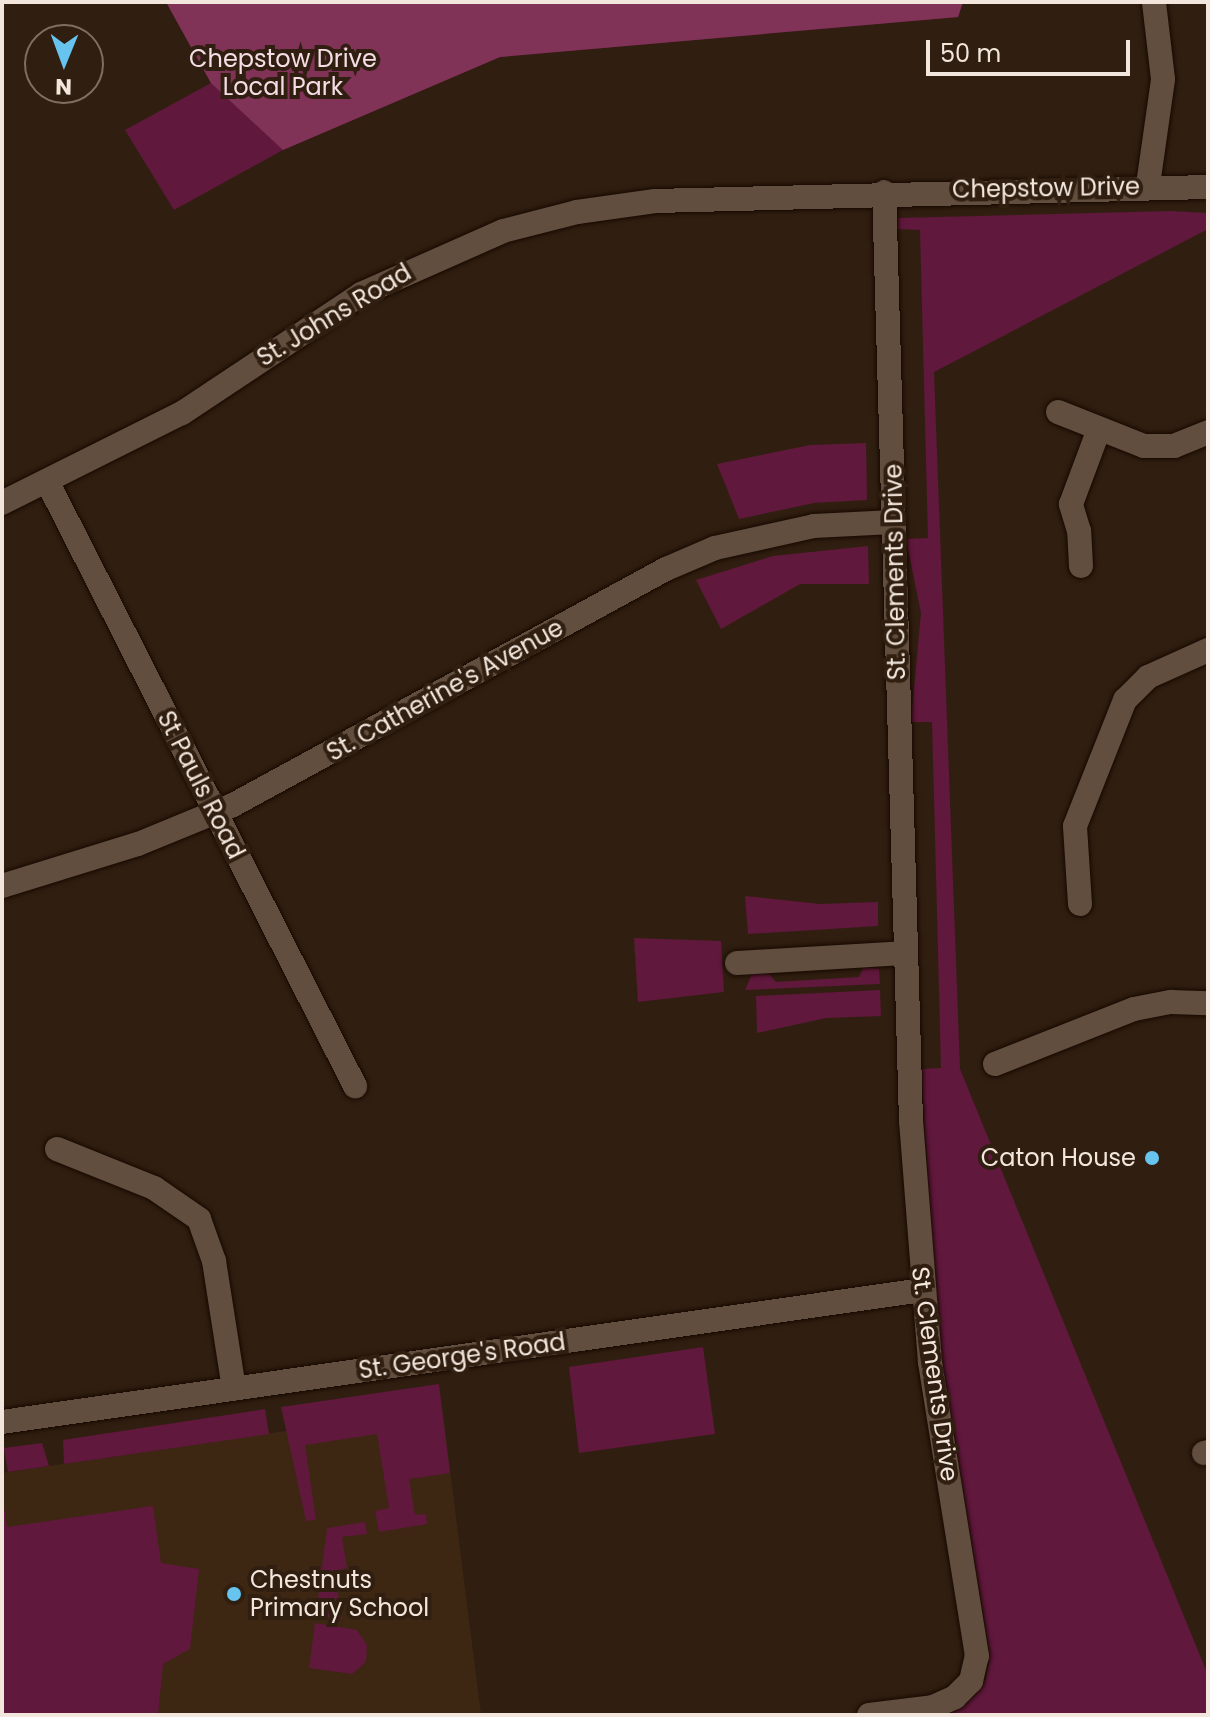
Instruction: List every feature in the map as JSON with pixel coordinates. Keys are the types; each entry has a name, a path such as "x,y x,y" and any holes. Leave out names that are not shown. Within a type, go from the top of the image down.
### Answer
{"street":[{"path":"1148,185 1163,79 1154,2"},
{"name":"Chepstow Drive","path":"884,192 1148,185 1208,187"},
{"name":"St. Johns Road","path":"2,503 48,483 182,413 361,294 503,231 577,212 655,201 884,192"},
{"name":"St. Clements Drive","path":"869,1715 933,1707 955,1697 971,1681 977,1656 922,1290 904,953 884,192"},
{"path":"1058,412 1144,446 1174,446 1208,432"},
{"path":"1081,566 1079,531 1071,504 1099,429"},
{"name":"St Pauls Road","path":"48,483 355,1086"},
{"name":"St. Catherine's Avenue","path":"2,886 138,844 216,813 666,569 763,534 893,522"},
{"path":"1080,904 1075,826 1125,700 1148,677 1208,650"},
{"path":"737,963 904,953"},
{"path":"995,1064 1134,1009 1171,1002 1208,1003"},
{"path":"57,1149 158,1177 209,1239 234,1388"},
{"name":"St. George's Road","path":"2,1422 922,1290"}],"shaded area":[{"name":"Chestnuts Primary School","path":"442,1408 481,1715 2,1715 2,1473"}],"green space":[{"name":"Chepstow Drive Local Park","path":"166,2 963,2 958,17 500,57 283,150 174,210 125,130 211,83"},
{"name":"Chepstow Drive Local Park","path":"166,2 963,2 958,17 500,57 283,150 211,83"},
{"path":"1170,211 1208,213 1208,229 934,372 960,1069 1208,1675 1208,1715 948,1715 974,1696 986,1679 990,1655 938,1338 921,1069 941,1068 932,722 911,722 921,613 906,539 928,538 920,230 897,229 898,218"},
{"path":"866,443 867,500 814,503 739,519 717,464 810,445"},
{"path":"868,546 869,584 800,584 721,629 696,580 773,556"},
{"path":"745,896 820,904 878,902 878,926 748,934"},
{"path":"634,938 721,941 724,992 638,1002"},
{"path":"864,967 879,969 880,984 745,990 752,974 768,973 776,982 859,977"},
{"path":"880,990 881,1016 826,1018 757,1033 756,996"},
{"path":"703,1347 715,1434 579,1453 569,1367"},
{"path":"439,1384 450,1473 409,1479 415,1515 426,1514 427,1524 379,1532 375,1511 389,1508 377,1434 305,1445 316,1520 306,1521 281,1407"},
{"path":"265,1409 269,1434 64,1464 63,1440"},
{"path":"42,1443 49,1466 8,1472 4,1448"},
{"path":"2,1494 7,1527 153,1506 161,1563 199,1569 190,1649 163,1664 158,1715 2,1715"},
{"path":"365,1522 367,1534 342,1537 347,1568 334,1571 342,1619 316,1615 327,1528"},
{"path":"315,1623 357,1630 367,1645 366,1662 352,1674 309,1668"}],"place":[{"name":"Caton House","path":"1152,1158"},
{"name":"Chestnuts Primary School","path":"234,1594"}]}
